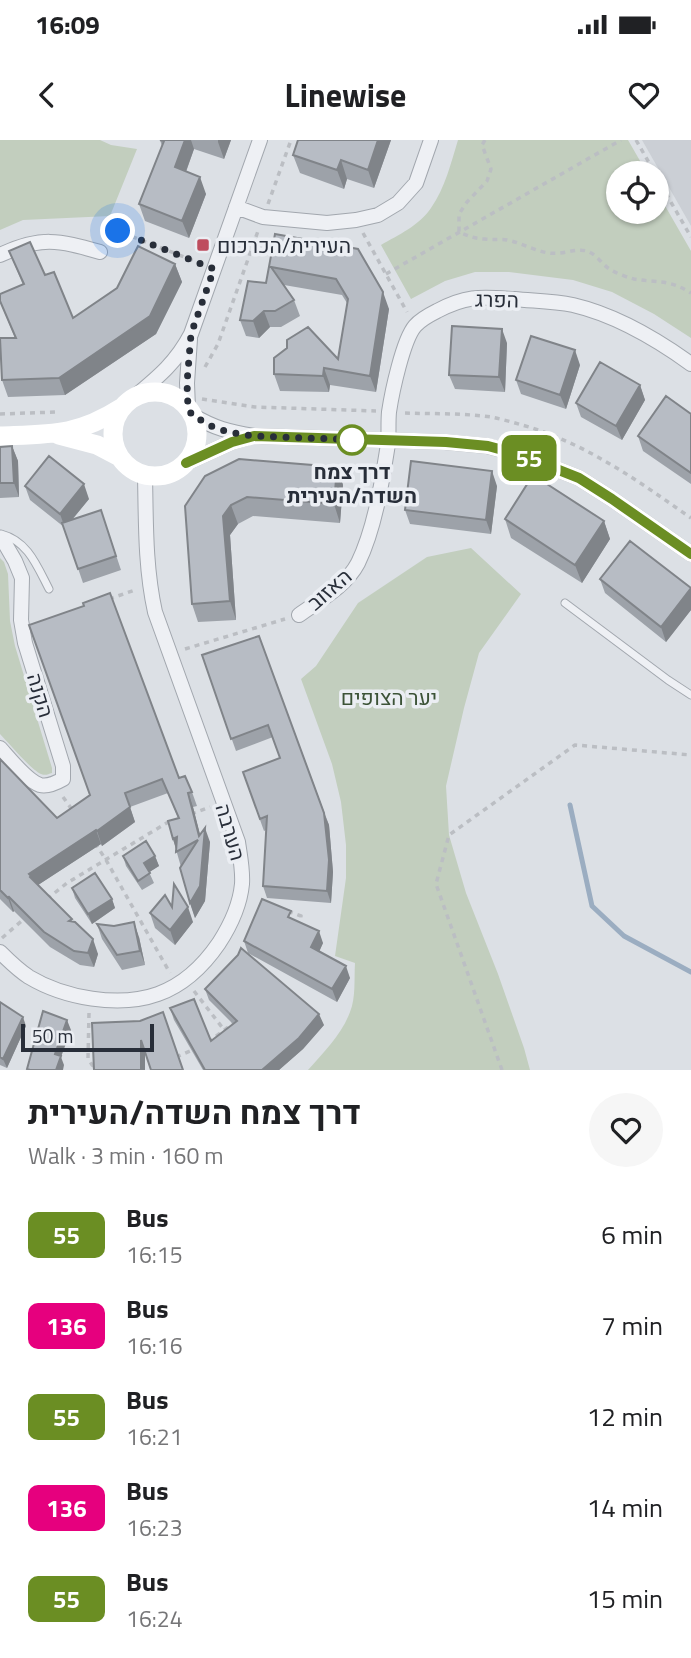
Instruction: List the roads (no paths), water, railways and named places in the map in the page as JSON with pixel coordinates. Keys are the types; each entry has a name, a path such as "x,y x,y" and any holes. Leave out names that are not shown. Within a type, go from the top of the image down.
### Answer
{"street":[{"path":"0,436 51,434 102,421 174,362 191,334 260,140"},
{"path":"236,207 263,217 327,223 378,215 398,203 416,183 431,140"},
{"path":"0,255 23,245 42,242 65,242 100,252"},
{"name":"הפרג","path":"388,441 389,412 409,335 426,316 463,299 485,297 574,306 611,318 646,334 691,364"},
{"path":"186,463 197,440 197,427 189,406 191,334"},
{"path":"254,436 232,442 160,477 135,472 125,465 113,444 112,432 115,419 127,403 144,393 156,392 179,400 211,426 228,432 254,436 446,442 488,446 579,478 691,554"},
{"path":"51,434 97,445 118,456"},
{"name":"האזוב","path":"299,615 341,585 357,565 371,526 388,441"},
{"name":"הערבה","path":"0,953 29,976 52,988 89,998 105,1001 156,994 180,982 212,954 237,909 242,886 238,842 155,612 147,547 145,475"},
{"name":"הקנה","path":"0,537 22,578 21,620 25,643 63,766 63,779 51,785 40,785 27,777 0,748"}],"lane":[{"path":"0,537 19,542 29,552 49,589"},
{"path":"565,603 691,695"}],"waterway":[{"path":"570,805 592,906 624,936 691,972"}],"place":[{"name":"העירית/הכרכום","path":"203,245"},
{"name":"דרך צמח השדה/העירית","path":"352,440"}],"park label":[{"name":"יער הצופים","path":"389,697"}]}
